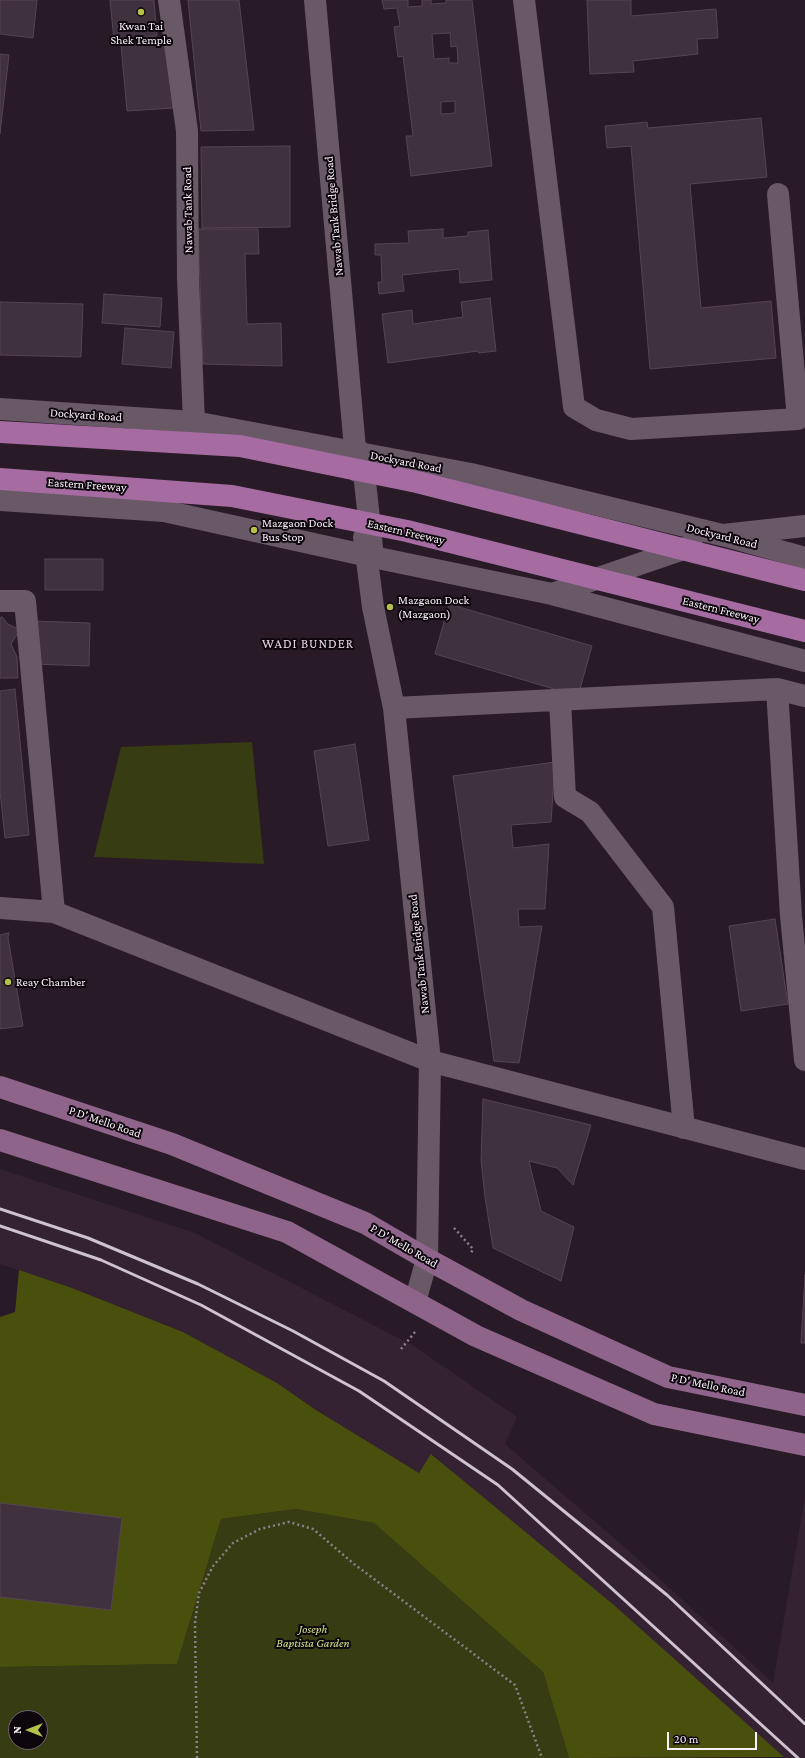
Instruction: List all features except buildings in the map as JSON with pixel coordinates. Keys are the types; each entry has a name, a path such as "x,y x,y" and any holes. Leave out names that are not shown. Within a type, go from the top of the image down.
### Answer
{"highway":[{"path":"0,432 240,446 417,482 805,580"},
{"name":"Eastern Freeway","path":"0,479 232,496 407,531 805,631"}],"main road":[{"name":"P D' Mello Road","path":"0,1087 172,1144 365,1223 427,1259 521,1310 668,1377 805,1405"},
{"path":"0,1140 287,1232 476,1336 654,1414 805,1445"}],"street":[{"name":"Nawab Tank Road","path":"169,0 187,131 188,278 194,422"},
{"name":"Nawab Tank Bridge Road","path":"315,0 352,432 373,607 394,708 430,1062 427,1259 415,1302"},
{"path":"524,0 574,407 596,420 631,429 798,419 778,194"},
{"name":"Dockyard Road","path":"0,409 194,422 362,453 471,474 805,558"},
{"path":"362,453 373,557"},
{"path":"0,500 164,511 373,557 552,594 805,661"},
{"path":"552,594 722,536 805,526"},
{"path":"0,601 25,601 54,912"},
{"path":"394,708 776,690 805,696"},
{"path":"776,690 791,916 805,1060"},
{"path":"560,700 565,797 590,812 663,906 684,1128"},
{"path":"0,908 54,912 430,1062 805,1159"}],"path":[{"path":"197,1758 195,1624 199,1593 213,1566 233,1543 260,1529 289,1522 313,1529 354,1564 514,1685 542,1758"}],"shaded area":[{"path":"0,1169 195,1233 414,1346 517,1417 505,1444 628,1550 773,1683 805,1496 805,1758 784,1758 432,1454 419,1473 316,1410 277,1383 183,1332 72,1288 0,1264"}],"green space":[{"path":"252,742 264,864 94,857 121,747"},
{"path":"19,1270 72,1288 183,1332 277,1383 316,1410 419,1473 431,1454 615,1606 784,1757 569,1758 543,1672 374,1523 296,1509 221,1519 177,1664 0,1667 0,1317 15,1312"},
{"name":"Joseph Baptista Garden","path":"296,1509 374,1523 543,1672 569,1758 0,1758 0,1667 177,1664 221,1519"}],"railway":[{"path":"0,1209 88,1238 198,1284 293,1331 384,1381 512,1469 667,1595 805,1724"},
{"path":"0,1226 101,1260 201,1305 359,1391 498,1485 798,1758"}],"place":[{"name":"Kwan Tai Shek Temple","path":"141,12"},
{"name":"Mazgaon Dock Bus Stop","path":"254,530"},
{"name":"Mazgaon Dock (Mazgaon)","path":"390,607"},
{"name":"Reay Chamber","path":"8,982"}],"district":[{"name":"WADI BUNDER","path":"308,644"}]}
